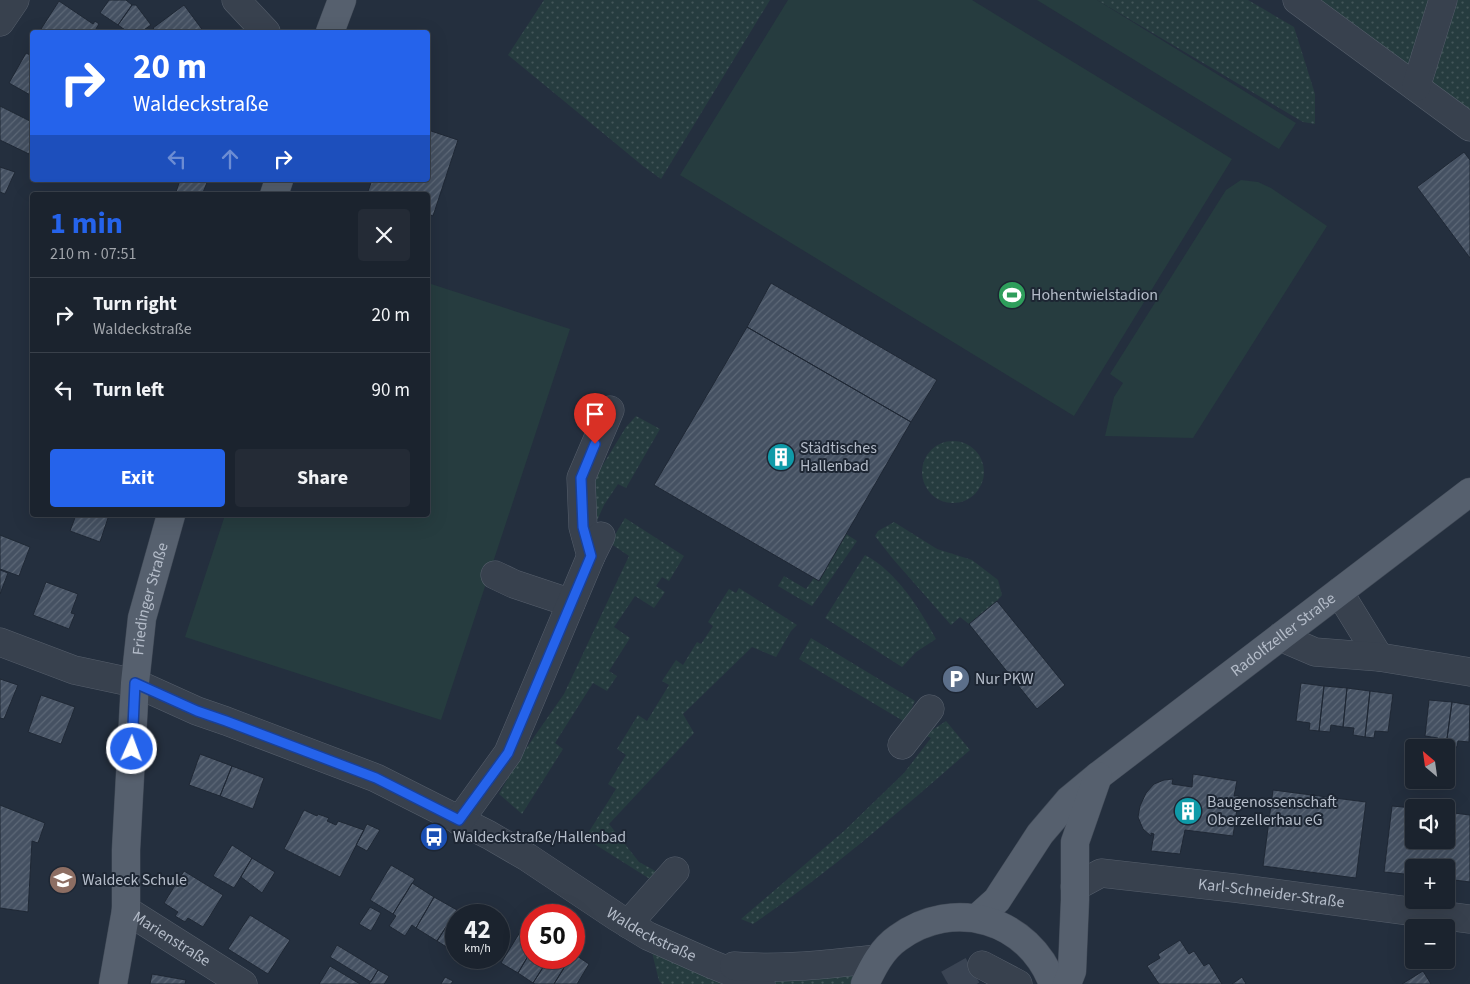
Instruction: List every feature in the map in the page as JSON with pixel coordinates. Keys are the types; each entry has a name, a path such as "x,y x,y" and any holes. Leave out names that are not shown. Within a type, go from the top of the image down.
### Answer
{"main road":[{"path":"331,30 342,0"},
{"name":"Radolfzeller Straße","path":"977,918 997,900 1046,827 1069,800 1470,492"},
{"name":"Friedinger Straße","path":"113,984 126,910 126,850 135,683 142,618 169,517"},
{"path":"1067,984 1072,971 1076,842 1098,776"},
{"path":"864,984 877,959 897,938 921,924 949,917 977,918 1002,927 1026,942 1039,956 1049,972 1053,984"}],"street":[{"path":"0,22 15,0"},
{"path":"236,0 264,30"},
{"path":"1297,0 1470,127"},
{"path":"1416,87 1443,0"},
{"path":"459,820 508,753 596,546 583,527 581,478 610,410"},
{"path":"495,575 514,584 571,603"},
{"path":"1339,592 1378,657"},
{"path":"1280,637 1315,652 1378,657 1470,672"},
{"name":"Waldeckstraße","path":"0,642 74,670 135,683 197,711 376,778 527,857 648,936 760,984"},
{"path":"902,744 930,709"},
{"path":"628,924 676,872"},
{"name":"Karl-Schneider-Straße","path":"1075,887 1101,873 1468,918"},
{"name":"Marienstraße","path":"126,910 243,984"},
{"name":"Waldeckstraße","path":"711,964 757,968 796,967 877,959"},
{"path":"982,965 1018,984"}],"green space":[{"path":"544,0 770,0 661,179 508,55"},
{"name":"Hohentwielstadion","path":"788,0 972,0 1232,159 1074,416 680,175"},
{"path":"1037,0 1097,0 1296,123 1279,149"},
{"path":"1097,0 1248,0 1294,27 1315,94 1315,124 1303,122"},
{"path":"1296,0 1470,0 1470,119"},
{"path":"1241,180 1258,182 1271,188 1327,226 1193,438 1105,436 1114,397 1123,383 1110,374 1226,190"},
{"path":"430,284 570,329 441,720 185,637 224,517 430,517"},
{"path":"636,416 660,429 626,488 618,484 604,505 594,527 590,486 626,427"},
{"path":"953,441 965,444 975,450 981,460 984,472 981,484 975,494 965,500 953,503 941,500 931,494 925,484 922,472 925,460 931,450 941,444"},
{"path":"625,518 684,556 669,581 662,577 656,586 665,592 654,608 635,596 614,627 630,638 609,671 617,676 607,691 593,683 555,743 563,749 522,814 499,794 518,760 564,694 629,556 610,543"},
{"path":"894,522 937,549 972,560 998,580 1002,595 969,624 960,617 951,625 875,536 878,531"},
{"path":"846,534 857,541 812,606 778,586 784,576 806,589"},
{"path":"865,555 876,562 897,581 915,603 936,639 916,652 902,667 825,618"},
{"path":"739,588 797,625 791,631 776,657 752,647 683,714 694,733 609,824 639,862 659,873 653,881 585,838 616,789 608,784 626,755 617,749 638,715 647,721 669,685 662,681 676,660 683,665 697,642 701,644 713,626 708,622 729,589 736,593"},
{"path":"811,638 915,701 905,722 799,659"},
{"path":"946,721 970,750 891,818 782,904 753,924 741,919 844,831 904,773 931,738 925,735"},
{"path":"648,936 711,964 877,959 865,984 662,984 659,981"}],"building":[{"path":"109,0 126,0 132,5 118,25 100,13"},
{"path":"59,1 93,24 95,21 99,24 95,30 41,29"},
{"path":"132,5 136,5 151,25 144,30 125,30 118,25"},
{"path":"184,5 203,30 154,30 153,28"},
{"path":"26,53 30,55 30,95 9,83"},
{"path":"0,106 30,121 29,154 0,140"},
{"path":"430,131 458,140 433,216 430,215 430,192 368,192 371,182 430,182"},
{"path":"1464,152 1470,160 1470,258 1417,187"},
{"path":"0,167 15,172 5,194 0,192"},
{"path":"179,182 207,182 203,192 176,192"},
{"path":"771,283 937,380 911,422 747,327"},
{"name":"Städtisches Hallenbad","path":"747,327 911,422 819,581 654,485"},
{"path":"75,517 108,517 100,542 70,531"},
{"path":"0,535 30,547 19,576 0,569"},
{"path":"0,570 8,573 0,594"},
{"path":"46,582 78,594 71,613 75,614 69,629 33,615"},
{"path":"997,601 1065,685 1037,709 969,624"},
{"path":"0,679 18,685 4,719 0,718"},
{"path":"1301,683 1324,686 1319,731 1309,730 1310,723 1296,721"},
{"path":"1324,686 1347,688 1343,727 1331,725 1330,732 1319,731"},
{"path":"1347,688 1370,691 1365,737 1353,735 1354,728 1343,727"},
{"path":"1370,691 1393,694 1388,732 1375,731 1374,738 1365,737"},
{"path":"41,695 75,707 61,744 28,732"},
{"path":"1429,700 1452,702 1447,739 1425,736"},
{"path":"1452,702 1470,705 1469,742 1458,741 1457,747 1455,747 1455,739 1447,739"},
{"path":"200,754 232,766 220,796 189,785"},
{"path":"232,766 264,778 253,809 220,796"},
{"name":"Baugenossenschaft Oberzellerhau eG","path":"1193,774 1237,781 1234,796 1239,796 1233,836 1185,830 1180,854 1151,851 1154,834 1151,833 1151,836 1143,829 1138,817 1140,806 1146,793 1154,784 1164,780 1173,779 1172,784 1192,787"},
{"path":"1273,790 1366,802 1356,878 1263,866"},
{"path":"0,805 45,823 38,843 32,841 28,912 0,908"},
{"path":"1392,806 1405,807 1405,849 1455,849 1455,813 1470,815 1470,882 1455,880 1455,859 1405,859 1405,874 1384,872"},
{"path":"304,810 317,816 318,814 329,818 327,821 336,825 338,821 364,830 340,877 284,849"},
{"path":"367,824 380,830 367,851 356,845"},
{"path":"232,845 252,858 234,888 213,876"},
{"path":"252,858 275,872 262,893 241,877"},
{"path":"391,865 415,879 393,914 370,900"},
{"path":"184,871 223,895 203,927 188,918 185,922 175,916 178,912 164,903"},
{"path":"412,883 434,897 416,928 412,925 405,936 389,926 396,916 393,914"},
{"path":"434,897 446,904 445,929 437,941 416,928"},
{"path":"370,907 381,913 371,931 359,924"},
{"path":"250,915 290,940 268,974 228,949"},
{"path":"445,929 445,946 437,941"},
{"path":"520,932 520,969 518,973 510,968 510,948"},
{"path":"1180,940 1189,954 1194,951 1204,966 1209,963 1222,984 1159,984 1147,966 1160,958 1158,954"},
{"path":"337,945 378,970 371,982 330,957"},
{"path":"585,961 589,964 577,984 554,984 563,969 585,969"},
{"path":"330,966 360,984 319,984"},
{"path":"520,969 542,969 533,983 518,973"},
{"path":"542,969 563,969 554,984 533,983"},
{"path":"378,970 389,976 385,983 369,984"},
{"path":"1423,971 1431,984 1402,984"},
{"path":"152,974 186,980 185,984 150,984"},
{"path":"445,977 453,981 451,984 441,984"},
{"path":"1242,977 1246,984 1232,984"}],"tunnel":[{"path":"948,984 982,965"}],"place":[{"name":"Hohentwielstadion","path":"1012,295"},
{"name":"Städtisches Hallenbad","path":"781,457"},
{"name":"Nur PKW","path":"956,679"},
{"name":"Baugenossenschaft Oberzellerhau eG","path":"1188,811"},
{"name":"Waldeckstraße/Hallenbad","path":"434,837"},
{"name":"Waldeck Schule","path":"63,880"}],"route":[{"path":"132,749 135,683 197,711 376,778 459,820 508,753 591,556 583,527 581,478 595,444"}]}
